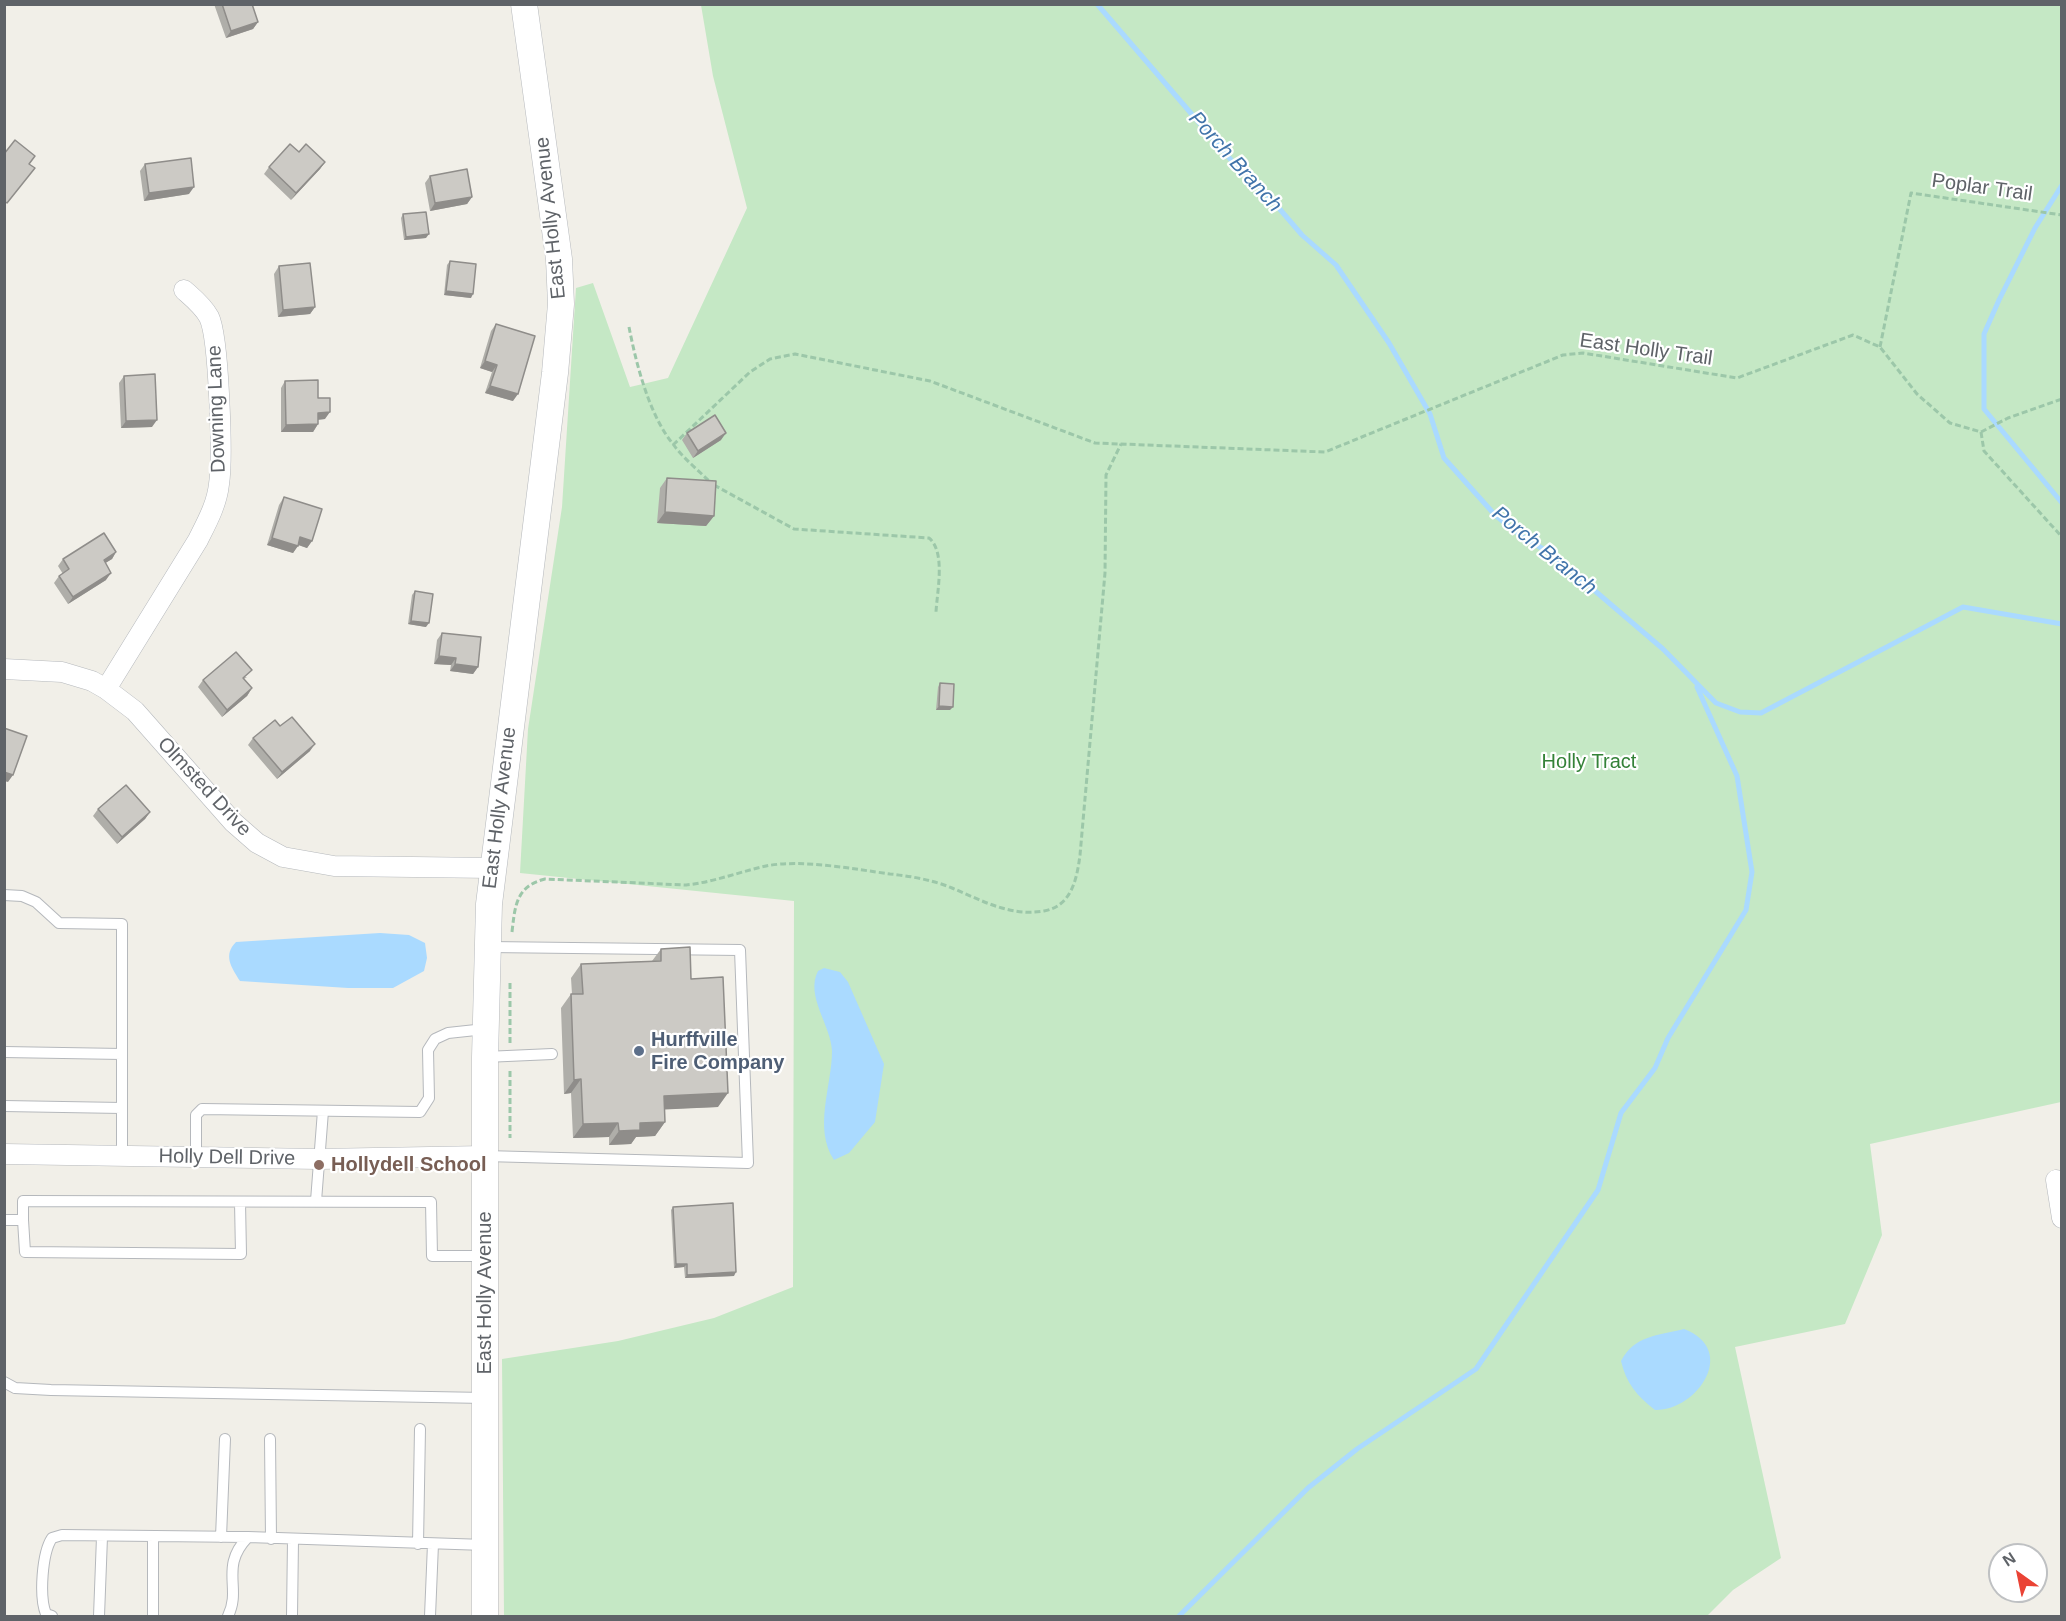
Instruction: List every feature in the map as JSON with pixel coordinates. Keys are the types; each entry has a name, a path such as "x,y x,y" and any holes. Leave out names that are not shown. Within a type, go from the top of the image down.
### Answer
{"street":[{"name":"East Holly Avenue","path":"485,1617 484,1156 487,947 492,868 555,373 561,304 559,259 524,4"},
{"name":"Downing Lane","path":"106,689 198,540 210,516 219,485 221,457 213,328 202,307 184,290"},
{"name":"Olmsted Drive","path":"4,669 62,672 92,681 106,689 135,711 233,822 257,843 283,857 334,866 492,868"},
{"name":"Holly Dell Drive","path":"4,1154 319,1159 484,1156"},
{"path":"2056,1180 2061,1218"}],"lane":[{"path":"4,895 22,896 36,902 59,922 122,924 122,1156"},
{"path":"484,1156 748,1163 740,950 487,947"},
{"path":"195,1157 196,1115 202,1109 420,1112 429,1098 428,1050 435,1039 448,1033 485,1029"},
{"path":"4,1052 122,1054"},
{"path":"485,1057 552,1054"},
{"path":"4,1106 122,1108"},
{"path":"316,1201 323,1111"},
{"path":"240,1202 241,1254 25,1252 23,1201 316,1201 431,1202 432,1256 486,1256"},
{"path":"4,1220 23,1220"},
{"path":"4,1382 15,1388 51,1390 485,1398"},
{"path":"418,1544 420,1429"},
{"path":"270,1439 271,1539"},
{"path":"221,1537 225,1440"},
{"path":"52,1617 46,1614 42,1603 46,1547 52,1538 62,1535 153,1538 248,1537 485,1545"},
{"path":"99,1617 102,1537"},
{"path":"228,1617 232,1606 231,1569 237,1549 248,1537"},
{"path":"153,1538 153,1617"},
{"path":"292,1617 293,1540"},
{"path":"430,1617 433,1544"}],"path":[{"name":"Poplar Trail","path":"1880,347 1911,193 2061,215"},
{"path":"629,327 636,364 662,429 673,445 711,483 794,529 929,538 936,543 938,555 936,612"},
{"name":"East Holly Trail","path":"673,445 750,372 770,359 795,354 930,381 1095,443 1325,452 1563,355 1583,353 1737,378 1853,335 1880,347 1917,394 1950,423 1981,432"},
{"path":"2061,399 2008,418 1981,432 1984,451 2061,537"},
{"path":"511,936 515,903 519,894 533,882 545,879 686,885 704,883 767,866 836,867 900,875 950,887 1001,909 1035,912 1057,907 1067,899 1077,880 1080,855 1104,573 1107,475 1120,444"},
{"path":"510,979 510,1010"},
{"path":"510,1092 510,1138"}],"green space":[{"name":"Holly Tract","path":"701,5 2061,5 2061,1102 1870,1144 1882,1235 1845,1324 1735,1347 1781,1558 1733,1590 1707,1616 504,1616 502,1359 618,1341 714,1318 793,1287 794,901 520,873 528,729 562,507 576,288 593,283 630,387 668,378 747,208 713,76"}],"water":[{"path":"380,933 409,935 425,943 427,958 424,971 393,988 348,988 240,981 229,956 236,942"},
{"path":"824,968 840,972 848,982 884,1064 875,1122 849,1153 834,1160 828,1148 824,1121 831,1064 831,1041 816,1000 815,990 818,971"},
{"path":"1684,1329 1700,1339 1709,1351 1710,1364 1706,1378 1685,1401 1671,1408 1655,1410 1633,1388 1621,1361 1627,1352 1640,1341"}],"building":[{"path":"222,4 252,4 258,22 231,31"},
{"path":"15,140 35,156 29,164 35,168 7,203 4,201 4,154"},
{"path":"290,144 299,152 306,144 325,162 296,193 269,167"},
{"path":"191,158 194,187 149,193 145,164"},
{"path":"467,169 472,197 435,203 430,176"},
{"path":"426,212 429,234 406,237 403,214"},
{"path":"450,261 476,264 473,294 446,291"},
{"path":"310,263 315,307 283,310 279,266"},
{"path":"496,324 535,336 518,394 490,386 497,365 485,361"},
{"path":"155,374 157,420 126,421 124,376"},
{"path":"318,380 318,398 330,398 330,412 318,413 318,424 286,425 285,381"},
{"path":"715,415 726,433 698,451 687,433"},
{"path":"667,478 716,481 714,516 665,512"},
{"path":"284,497 322,509 312,541 300,537 298,546 272,538"},
{"path":"104,533 116,552 104,560 111,573 73,597 59,576 69,569 63,559"},
{"path":"415,591 433,594 429,623 411,621"},
{"path":"442,633 481,637 478,667 455,664 456,658 439,656"},
{"path":"236,652 252,670 243,678 252,688 227,710 203,680"},
{"path":"940,683 954,684 953,707 939,706"},
{"path":"292,717 315,744 282,772 253,738 275,720 280,726"},
{"path":"4,728 27,736 13,775 4,772"},
{"path":"126,785 150,812 122,837 98,809"},
{"name":"Hurffville Fire Company","path":"690,947 691,979 723,977 728,1093 664,1096 665,1122 640,1123 640,1130 619,1131 618,1123 583,1124 581,1079 574,1080 571,994 583,994 581,964 661,961 661,949"},
{"path":"733,1203 736,1272 687,1275 687,1264 676,1264 673,1207"}],"waterway":[{"name":"Porch Branch","path":"1097,4 1232,161 1265,192 1302,235 1336,265 1389,343 1430,414 1444,458 1495,515 1520,535 1553,555 1663,649 1716,703 1740,712 1761,713 1963,607 2062,624"},
{"path":"2062,185 2035,228 1984,334 1984,409 2062,503"},
{"path":"1179,1616 1308,1488 1357,1449 1476,1369 1598,1190 1621,1113 1655,1068 1668,1038 1746,910 1752,872 1737,776 1697,687"}],"place":[{"name":"Hurffville Fire Company","path":"639,1051"},
{"name":"Hollydell School","path":"319,1165"}]}
